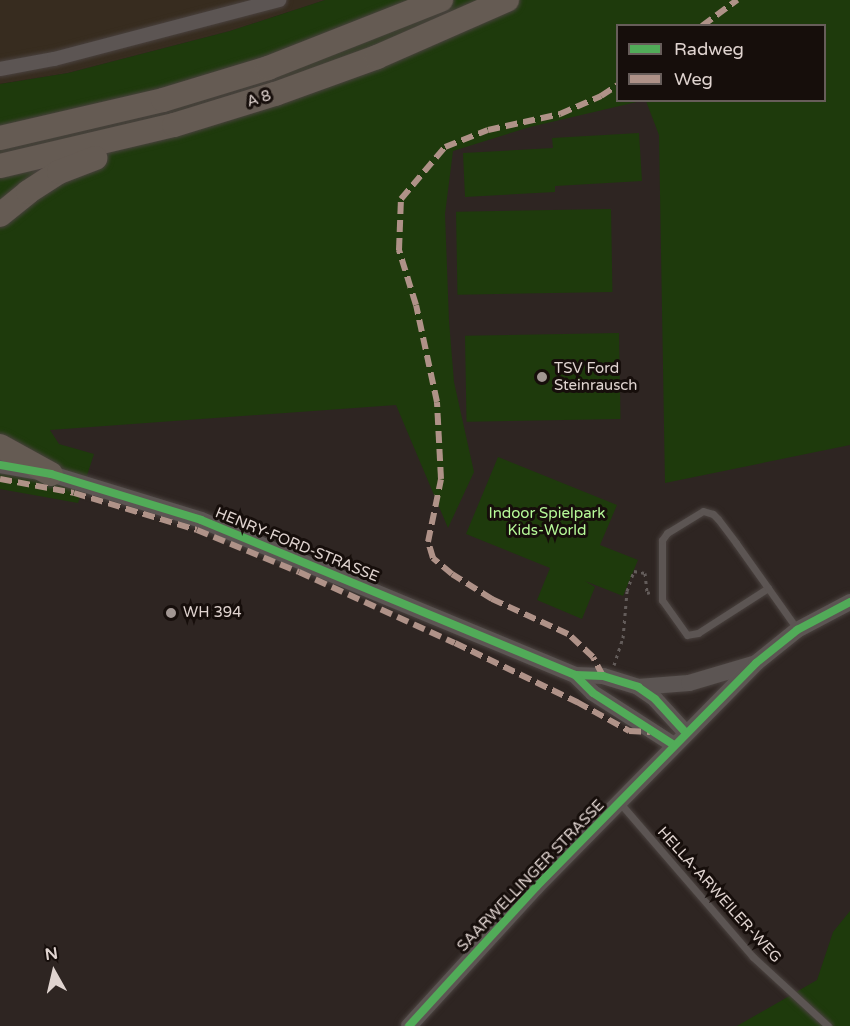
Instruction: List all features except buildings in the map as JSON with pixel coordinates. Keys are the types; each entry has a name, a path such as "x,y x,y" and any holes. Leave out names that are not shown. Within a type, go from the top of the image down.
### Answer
{"highway":[{"name":"A 8","path":"0,138 163,100 258,71 441,0"},
{"name":"A 8","path":"0,166 174,125 275,94 377,57 507,0"},
{"path":"0,215 28,192 59,172 174,125"},
{"path":"0,446 51,474"}],"street":[{"path":"0,69 54,59 279,0"},
{"name":"HENRY-FORD-STRASSE","path":"0,465 51,474 129,495 201,520 575,675 610,678 638,687 656,699 686,733"},
{"name":"SAARWELLINGER STRASSE","path":"409,1026 536,886 756,663 797,629 850,602"},
{"path":"638,687 689,683 756,663"},
{"name":"HENRY-FORD-STRASSE","path":"575,675 593,693 674,746"}],"lane":[{"path":"768,588 698,633 687,634 662,600 662,540 673,529 703,511 709,511 718,519 768,588 797,629"},
{"name":"HELLA-ARWEILER-WEG","path":"620,802 753,957 828,1026"}],"path":[{"path":"610,678 620,650 627,591 634,571 645,573 646,593"}],"shaded area":[{"path":"0,0 325,0 230,31 68,73 0,84"}],"green space":[{"path":"325,0 850,0 850,445 665,483 659,135 646,102 826,102 826,24 616,24 616,102 637,102 530,127 453,151 445,214 449,321 454,382 474,472 448,528 396,405 50,430 59,444 94,454 78,503 0,489 0,84 68,73 230,31"},
{"path":"639,133 642,181 555,186 555,192 465,197 463,153 553,148 552,138"},
{"path":"611,209 612,292 457,295 456,212"},
{"name":"TSV Ford Steinrausch","path":"619,333 621,419 467,422 465,336"},
{"name":"Indoor Spielpark Kids-World","path":"498,457 617,505 600,545 638,560 623,596 585,581 595,587 582,619 537,600 550,568 466,534"},
{"path":"850,911 850,1026 737,1026 817,980 833,932"}],"marked path":[{"path":"705,24 737,0"},
{"path":"603,676 593,657 568,634 492,599 452,574 433,558 428,542 441,479 437,402 416,305 399,250 401,199 445,147 488,130 560,114 601,96 616,86"},
{"path":"0,479 74,493 197,530 299,572 455,643 577,702 629,731 650,732"}],"cycle path":[{"path":"0,465 51,474 201,520 575,675 603,676 638,687 655,699 686,733"},
{"path":"409,1026 536,887 756,663 797,630 850,602"},
{"path":"575,675 593,693 674,745"}],"place":[{"name":"TSV Ford Steinrausch","path":"542,377"},
{"name":"WH 394","path":"171,613"}]}
